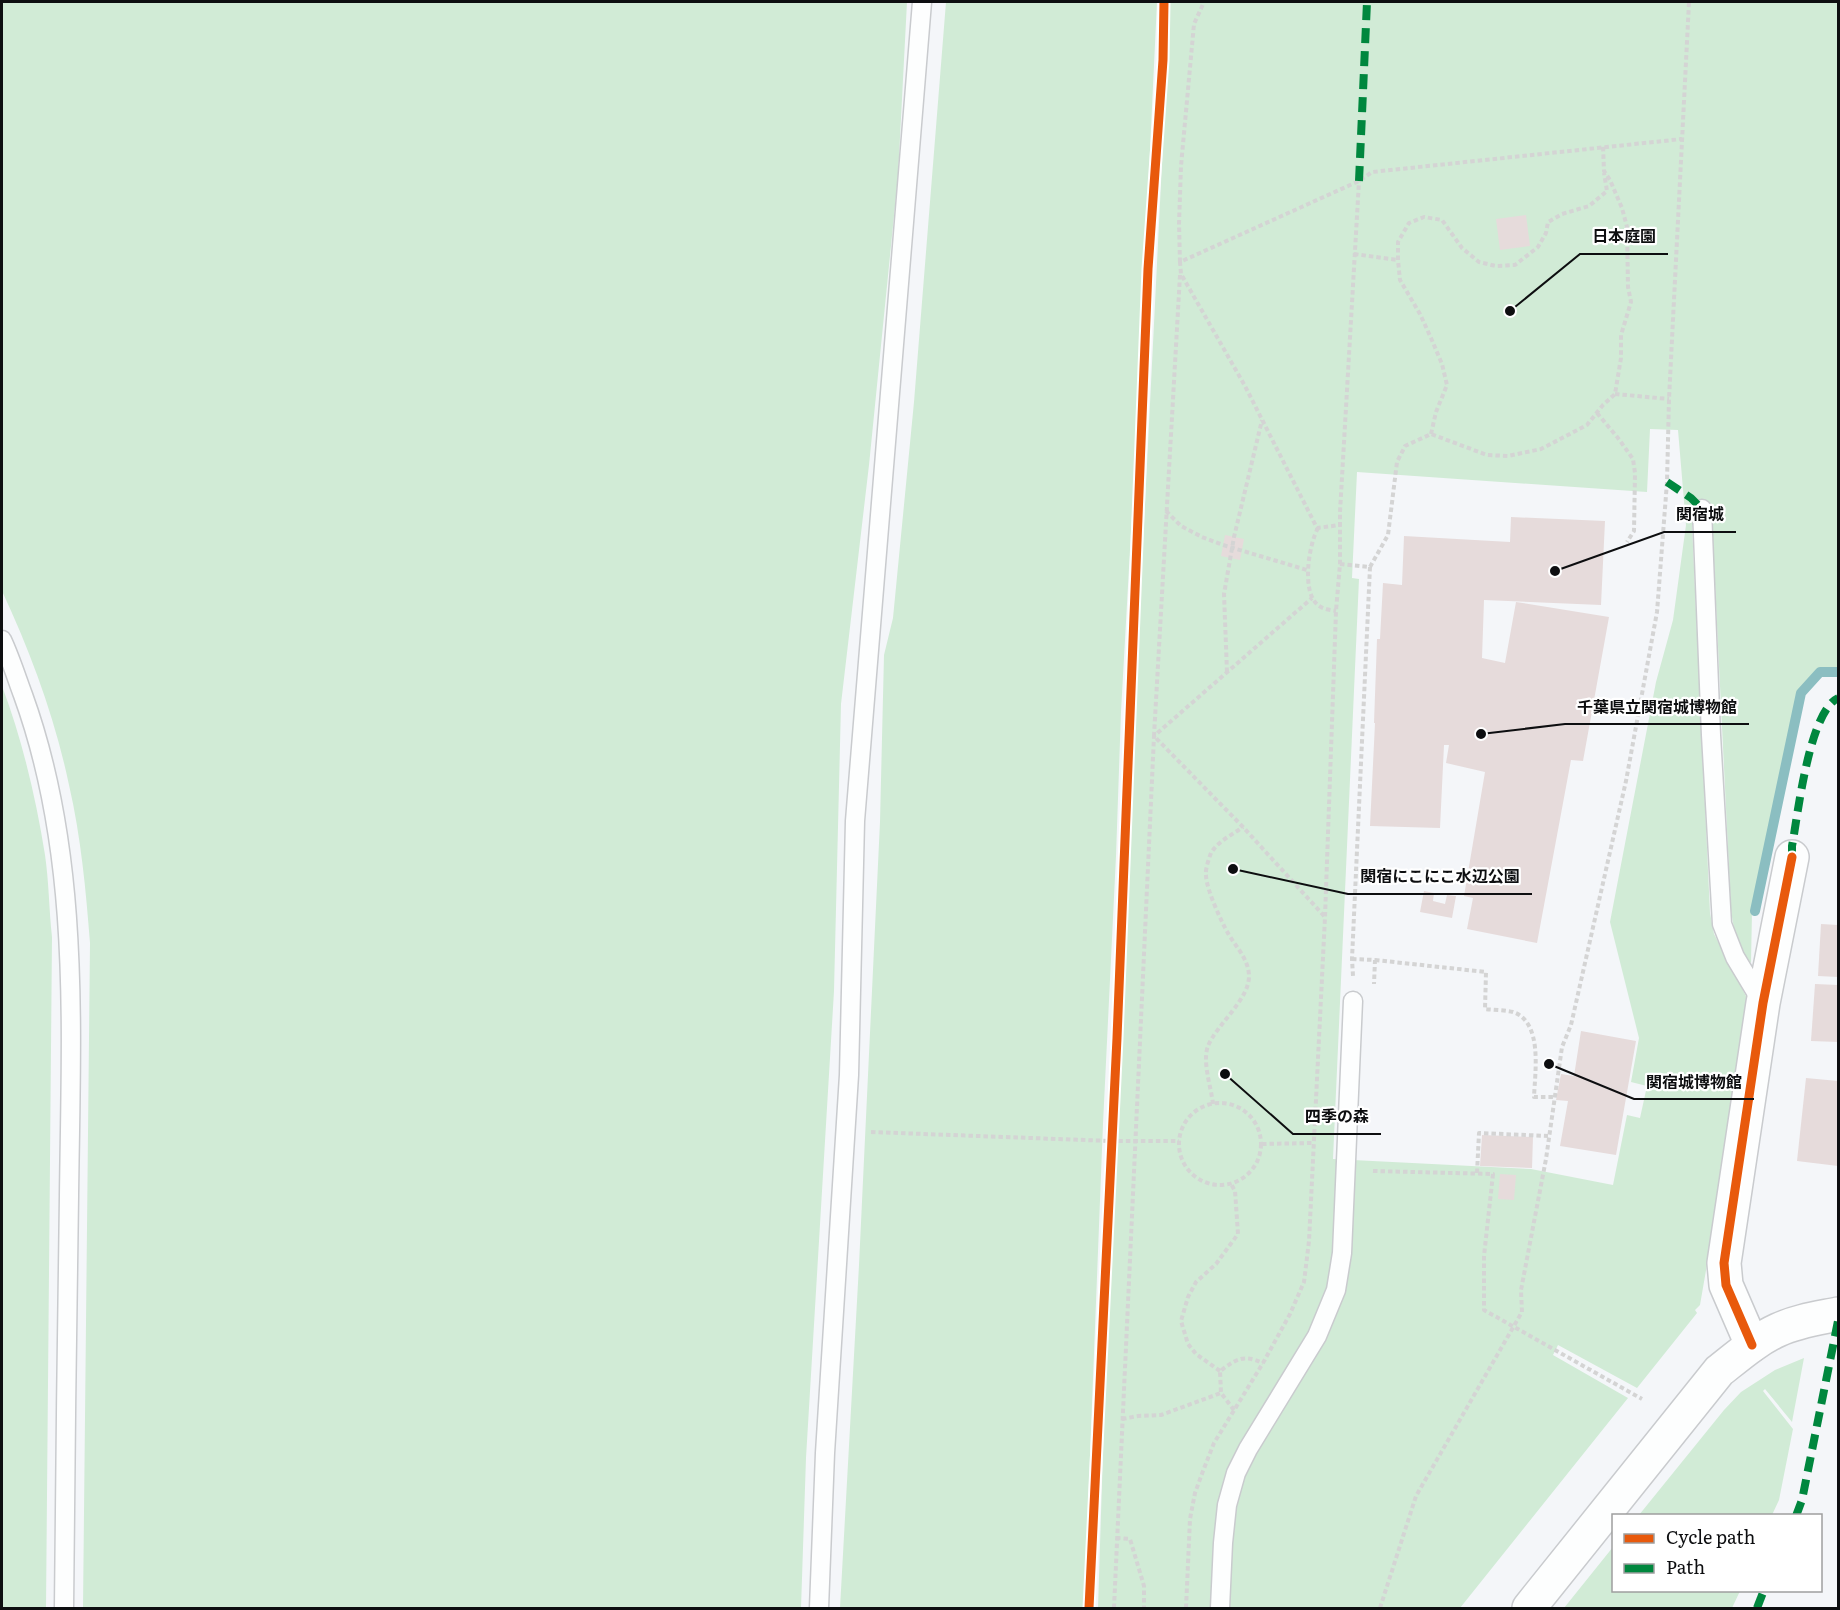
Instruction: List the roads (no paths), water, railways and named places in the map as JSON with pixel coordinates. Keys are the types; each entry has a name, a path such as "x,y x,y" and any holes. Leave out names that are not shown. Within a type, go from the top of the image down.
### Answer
{"street":[{"path":"1752,1345 1726,1285 1724,1263 1763,1003 1792,857"},
{"path":"1529,1608 1719,1371 1752,1345 1779,1329 1807,1320 1839,1314"}],"lane":[{"path":"819,1608 825,1453 849,1075 855,821 922,2"},
{"path":"1702,509 1711,735 1722,924 1735,957 1763,1003"},
{"path":"2,640 35,728 52,794 63,865 70,955 64,1608"},
{"path":"1220,1608 1227,1505 1236,1473 1248,1449 1317,1336 1336,1290 1342,1253 1353,1001"}],"waterway":[{"path":"1755,911 1801,693 1820,672 1838,672"}],"place":[{"name":"日本庭園","path":"1510,311"},
{"name":"関宿城","path":"1555,571"},
{"name":"千葉県立関宿城博物館","path":"1481,734"},
{"name":"関宿にこにこ水辺公園","path":"1233,869"},
{"name":"関宿城博物館","path":"1549,1064"},
{"name":"四季の森","path":"1225,1074"}]}
